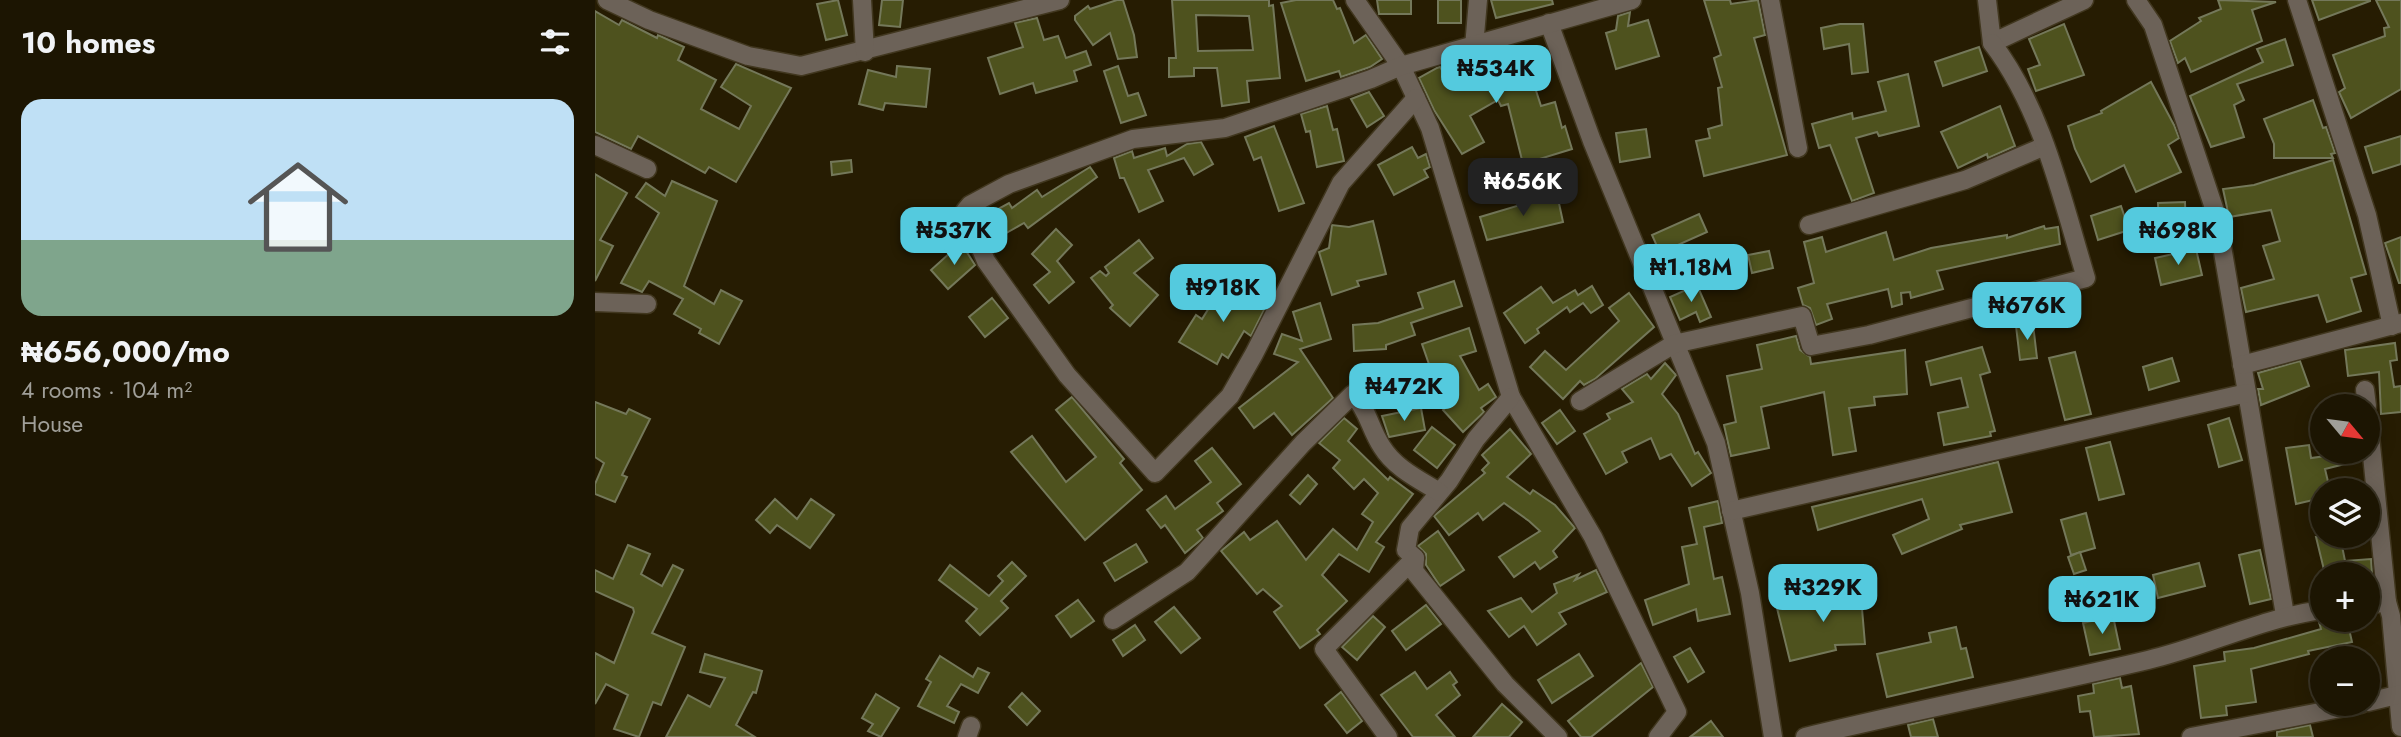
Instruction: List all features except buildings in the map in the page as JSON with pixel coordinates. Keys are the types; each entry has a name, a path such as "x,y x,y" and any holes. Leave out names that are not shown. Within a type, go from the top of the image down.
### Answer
{"street":[{"path":"607,0 649,20 748,56 801,66 865,52 1060,0"},
{"path":"862,0 865,52"},
{"path":"1355,0 1401,66 1430,128 1511,397 1593,537 1677,712 1658,737"},
{"path":"1474,47 1478,0"},
{"path":"1416,98 1341,183 1230,397 1155,472 1066,375 986,261 965,211 970,205 1009,184 1133,139 1225,128 1371,79 1401,66 1632,0"},
{"path":"1770,0 1798,148"},
{"path":"1580,401 1674,344 1802,316 1811,346 1869,335 2086,278 2045,146 2010,66 1992,43 1987,0"},
{"path":"1992,43 2084,0"},
{"path":"2136,0 2153,25 2217,217 2285,615"},
{"path":"2242,365 2396,324 2367,215 2297,0"},
{"path":"1549,23 1592,141 1716,443 1750,593 1773,737"},
{"path":"595,145 647,169"},
{"path":"1809,225 1965,180 2045,146"},
{"path":"595,302 647,304"},
{"path":"1731,511 2247,393"},
{"path":"1113,620 1187,572 1303,443 1353,394 1364,406 1381,446 1395,464 1439,492"},
{"path":"1415,558 1406,550 1410,528 1511,397"},
{"path":"2373,464 2401,727"},
{"path":"1415,558 1414,571 1430,592 1505,684 1556,736"},
{"path":"1388,737 1324,649 1415,558"},
{"path":"2380,603 2387,602"},
{"path":"1805,737 2151,659 2285,615 2310,612"},
{"path":"2380,699 2398,694"},
{"path":"2191,737 2247,731 2310,716"}]}
